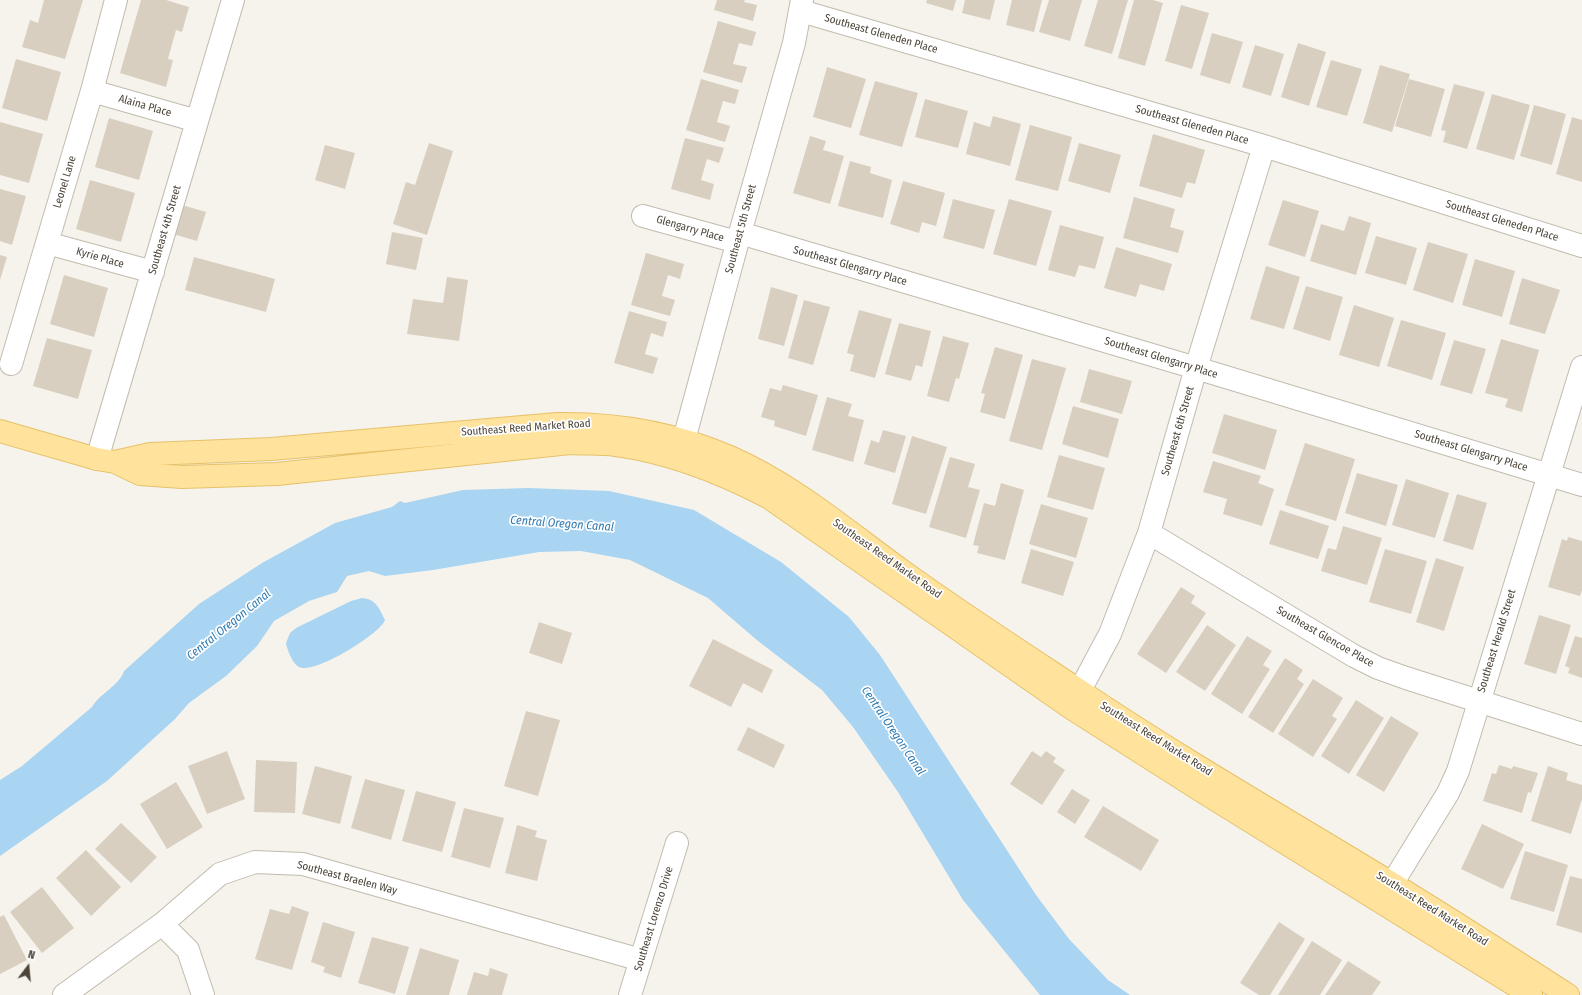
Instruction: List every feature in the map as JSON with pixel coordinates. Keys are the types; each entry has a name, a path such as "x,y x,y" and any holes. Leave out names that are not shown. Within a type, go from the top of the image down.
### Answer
{"main road":[{"name":"Southeast Reed Market Road","path":"0,431 106,461 140,474 182,476 276,474 570,443 682,449 727,476 768,497 1076,700 1203,792 1568,995"},
{"name":"Southeast Reed Market Road","path":"1386,893 1531,995"}],"street":[{"name":"Leonel Lane","path":"11,364 92,91 116,0"},
{"name":"Southeast 4th Street","path":"106,461 153,272 233,0"},
{"name":"Southeast Gleneden Place","path":"801,6 1264,146 1582,246"},
{"name":"Southeast 5th Street","path":"682,449 738,238 794,43 801,6"},
{"name":"Alaina Place","path":"92,91 197,121"},
{"name":"Southeast 6th Street","path":"1076,700 1110,634 1150,533 1196,368 1264,146"},
{"name":"Glengarry Place","path":"643,216 738,238"},
{"name":"Southeast Glengarry Place","path":"738,238 1196,368 1582,485"},
{"name":"Kyrie Place","path":"47,243 153,272"},
{"name":"Southeast Herald Street","path":"1386,893 1448,793 1464,753 1582,367"},
{"name":"Southeast Glencoe Place","path":"1150,533 1354,656 1378,668 1479,702 1582,734"},
{"name":"Southeast Lorenzo Drive","path":"630,995 677,843"},
{"name":"Southeast Braelen Way","path":"64,995 162,924 220,874 255,862 303,864 641,960"},
{"path":"162,924 188,950 203,995"}],"water":[{"name":"Central Oregon Canal","path":"528,488 609,491 694,510 781,562 849,617 880,655 1036,895 1069,939 1108,980 1130,995 1040,995 963,900 898,792 853,727 822,690 758,641 708,598 630,560 581,551 539,552 433,570 385,576 369,571 347,576 337,592 309,601 274,621 257,646 226,676 189,703 175,719 107,781 0,856 0,780 22,766 92,707 95,702 118,681 124,671 199,604 262,563 335,523 392,507 400,501 405,503 463,490"},
{"path":"362,598 371,600 379,608 385,620 380,626 372,634 346,652 318,665 307,668 299,667 291,656 286,643 290,633 296,628 351,601"}],"building":[{"path":"44,0 83,0 65,59 22,47 30,20 38,23"},
{"path":"141,0 166,0 189,7 182,32 176,30 168,59 173,60 166,87 120,73"},
{"path":"717,0 745,0 744,2 757,5 753,21 714,10"},
{"path":"927,0 956,0 953,11 926,3"},
{"path":"965,0 995,0 990,20 962,13"},
{"path":"1012,0 1042,0 1034,32 1006,25"},
{"path":"1049,0 1082,0 1070,41 1039,32"},
{"path":"1098,0 1128,0 1112,54 1084,46"},
{"path":"1134,0 1153,0 1163,3 1145,66 1118,58"},
{"path":"1181,5 1209,13 1192,69 1165,61"},
{"path":"718,21 756,32 752,46 739,43 733,64 747,67 742,83 703,72"},
{"path":"1212,33 1243,42 1230,84 1200,75"},
{"path":"1298,43 1326,52 1309,106 1281,97"},
{"path":"1255,45 1284,54 1271,96 1242,87"},
{"path":"16,59 61,72 47,121 2,108"},
{"path":"1331,60 1362,69 1347,116 1316,107"},
{"path":"1380,65 1410,74 1392,132 1363,123"},
{"path":"827,67 866,79 851,128 813,117"},
{"path":"701,79 739,90 735,104 723,101 717,122 730,126 725,142 686,130"},
{"path":"1409,79 1445,89 1431,137 1395,126"},
{"path":"875,81 918,93 902,147 859,135"},
{"path":"1454,84 1485,92 1467,149 1443,142 1446,131 1441,130"},
{"path":"1492,94 1530,105 1514,160 1476,149"},
{"path":"925,99 968,111 958,148 915,137"},
{"path":"1534,105 1566,114 1552,165 1520,156"},
{"path":"993,116 1021,124 1010,166 966,154 974,122 990,127"},
{"path":"1572,117 1582,120 1582,182 1556,174"},
{"path":"109,118 153,131 139,180 95,167"},
{"path":"0,122 43,134 29,183 0,175"},
{"path":"1030,125 1072,137 1058,191 1015,180"},
{"path":"1153,134 1205,150 1195,184 1187,182 1182,198 1139,186"},
{"path":"810,136 826,141 823,150 844,156 830,204 793,193"},
{"path":"685,138 724,148 719,163 707,159 701,180 714,184 710,200 671,189"},
{"path":"429,143 453,151 427,235 393,224 406,182 415,185"},
{"path":"1079,143 1121,155 1110,193 1068,181"},
{"path":"325,145 355,153 345,189 315,180"},
{"path":"850,161 871,167 870,173 892,180 883,218 838,206"},
{"path":"90,180 135,193 121,242 76,229"},
{"path":"903,181 945,193 936,226 922,222 919,233 890,224"},
{"path":"0,189 26,196 12,245 0,241"},
{"path":"1134,197 1175,209 1170,227 1184,231 1178,253 1123,238"},
{"path":"953,199 995,210 984,249 943,238"},
{"path":"1009,199 1052,211 1036,266 993,254"},
{"path":"1283,200 1319,211 1305,257 1268,245"},
{"path":"182,205 206,212 197,241 173,234"},
{"path":"1349,216 1371,223 1356,275 1310,261 1321,224 1344,231"},
{"path":"1060,225 1104,237 1095,269 1079,265 1075,277 1048,270"},
{"path":"392,232 423,238 416,270 386,264"},
{"path":"1376,236 1417,248 1406,285 1365,273"},
{"path":"1428,242 1468,254 1453,303 1413,290"},
{"path":"1116,247 1172,264 1164,291 1140,284 1136,297 1104,288"},
{"path":"646,253 684,264 680,279 668,275 662,296 675,300 670,316 631,305"},
{"path":"0,255 7,257 0,280"},
{"path":"194,257 275,279 266,312 185,290"},
{"path":"1475,259 1515,271 1502,317 1462,305"},
{"path":"1266,266 1300,277 1284,329 1250,319"},
{"path":"64,275 108,288 94,337 50,324"},
{"path":"447,277 468,280 459,341 407,334 413,299 443,303"},
{"path":"1522,278 1560,290 1545,334 1509,324"},
{"path":"1306,286 1343,297 1330,341 1293,329"},
{"path":"771,287 798,295 784,346 758,339"},
{"path":"804,300 830,307 813,365 788,358"},
{"path":"1354,305 1394,318 1379,367 1339,355"},
{"path":"859,310 892,319 875,378 850,371 854,355 847,353"},
{"path":"629,311 667,322 663,337 651,333 645,354 658,358 653,374 614,363"},
{"path":"1401,320 1446,333 1432,380 1387,366"},
{"path":"899,323 931,331 922,367 916,365 911,381 885,374"},
{"path":"943,336 969,343 959,379 956,378 949,402 927,396"},
{"path":"47,338 92,350 78,399 33,386"},
{"path":"1501,339 1539,350 1522,412 1505,407 1508,399 1485,393"},
{"path":"1454,340 1486,349 1472,394 1440,385"},
{"path":"995,347 1023,355 1005,419 980,412 985,394 981,393"},
{"path":"1032,359 1066,368 1042,450 1009,441"},
{"path":"1089,369 1132,381 1122,414 1080,402"},
{"path":"783,385 818,395 806,436 774,426 775,421 761,417 770,388 781,391"},
{"path":"827,397 852,404 848,416 864,420 853,462 812,450"},
{"path":"1073,406 1119,419 1108,458 1062,444"},
{"path":"1224,414 1277,430 1265,470 1212,453"},
{"path":"883,430 906,436 895,473 864,464 871,440 879,443"},
{"path":"912,436 947,447 926,514 892,504"},
{"path":"1305,443 1355,459 1336,521 1285,505"},
{"path":"1059,455 1105,468 1093,510 1047,497"},
{"path":"950,457 975,464 968,487 980,490 966,538 929,527"},
{"path":"1213,461 1261,476 1258,483 1274,489 1262,526 1223,514 1227,499 1203,492"},
{"path":"1357,473 1398,485 1386,526 1345,513"},
{"path":"1406,479 1449,493 1435,538 1392,525"},
{"path":"1001,483 1024,490 1005,560 977,553 979,546 973,545 984,503 995,506"},
{"path":"1457,494 1487,503 1473,550 1443,541"},
{"path":"1041,504 1088,518 1076,558 1029,544"},
{"path":"1280,510 1329,526 1318,559 1269,544"},
{"path":"1343,526 1382,538 1367,585 1321,571 1328,548 1336,550"},
{"path":"1568,537 1582,541 1582,590 1580,596 1548,587 1562,539 1567,541"},
{"path":"1031,549 1074,562 1063,596 1021,583"},
{"path":"1385,549 1427,561 1411,614 1369,602"},
{"path":"1436,558 1464,567 1444,631 1416,622"},
{"path":"1181,587 1195,596 1191,603 1206,613 1166,673 1137,654"},
{"path":"1539,615 1571,625 1556,674 1524,664"},
{"path":"539,622 572,633 562,664 529,653"},
{"path":"1207,625 1236,645 1205,691 1176,672"},
{"path":"1247,636 1272,651 1263,665 1270,669 1242,714 1211,694"},
{"path":"1575,636 1582,638 1582,678 1568,673 1570,668 1565,666"},
{"path":"713,639 773,670 762,693 743,683 731,707 689,686"},
{"path":"1285,658 1303,670 1297,679 1304,684 1273,733 1248,717"},
{"path":"1313,679 1343,698 1332,716 1337,719 1313,757 1278,734"},
{"path":"1356,700 1384,718 1349,774 1321,756"},
{"path":"526,711 560,720 538,796 504,786"},
{"path":"1391,716 1419,733 1384,792 1356,775"},
{"path":"748,727 785,745 774,768 737,750"},
{"path":"227,751 245,799 207,814 188,766"},
{"path":"1032,751 1041,757 1046,751 1056,758 1053,762 1065,770 1042,805 1010,784"},
{"path":"256,760 297,762 295,813 254,812"},
{"path":"1499,765 1512,769 1513,766 1538,773 1531,793 1528,792 1522,813 1483,801 1492,773 1496,774"},
{"path":"315,766 352,776 340,824 302,814"},
{"path":"1548,766 1568,773 1566,780 1582,785 1582,799 1571,834 1531,821"},
{"path":"365,779 405,790 391,840 351,828"},
{"path":"176,782 203,827 167,849 140,804"},
{"path":"1072,789 1090,800 1075,824 1057,812"},
{"path":"416,791 456,802 442,852 402,841"},
{"path":"1103,806 1159,840 1141,871 1084,837"},
{"path":"464,808 504,818 490,868 451,857"},
{"path":"121,823 157,857 131,883 95,849"},
{"path":"1482,824 1524,844 1503,889 1461,869"},
{"path":"517,825 537,831 535,837 547,840 537,881 505,873"},
{"path":"86,850 121,887 91,916 56,878"},
{"path":"1525,851 1568,865 1554,912 1510,899"},
{"path":"1570,876 1582,879 1582,933 1556,925"},
{"path":"42,887 74,928 42,953 10,912"},
{"path":"292,906 309,912 292,970 255,959 270,909 289,914"},
{"path":"4,915 27,960 0,974 0,917"},
{"path":"323,922 355,932 341,978 323,972 325,967 311,962"},
{"path":"1279,922 1305,939 1270,995 1259,995 1240,983"},
{"path":"372,937 409,947 395,994 358,983"},
{"path":"1312,941 1342,960 1320,995 1278,995"},
{"path":"420,948 459,960 449,995 406,995"},
{"path":"1348,961 1381,982 1372,995 1325,995"},
{"path":"490,968 508,974 502,995 467,995 474,972 488,976"}]}
